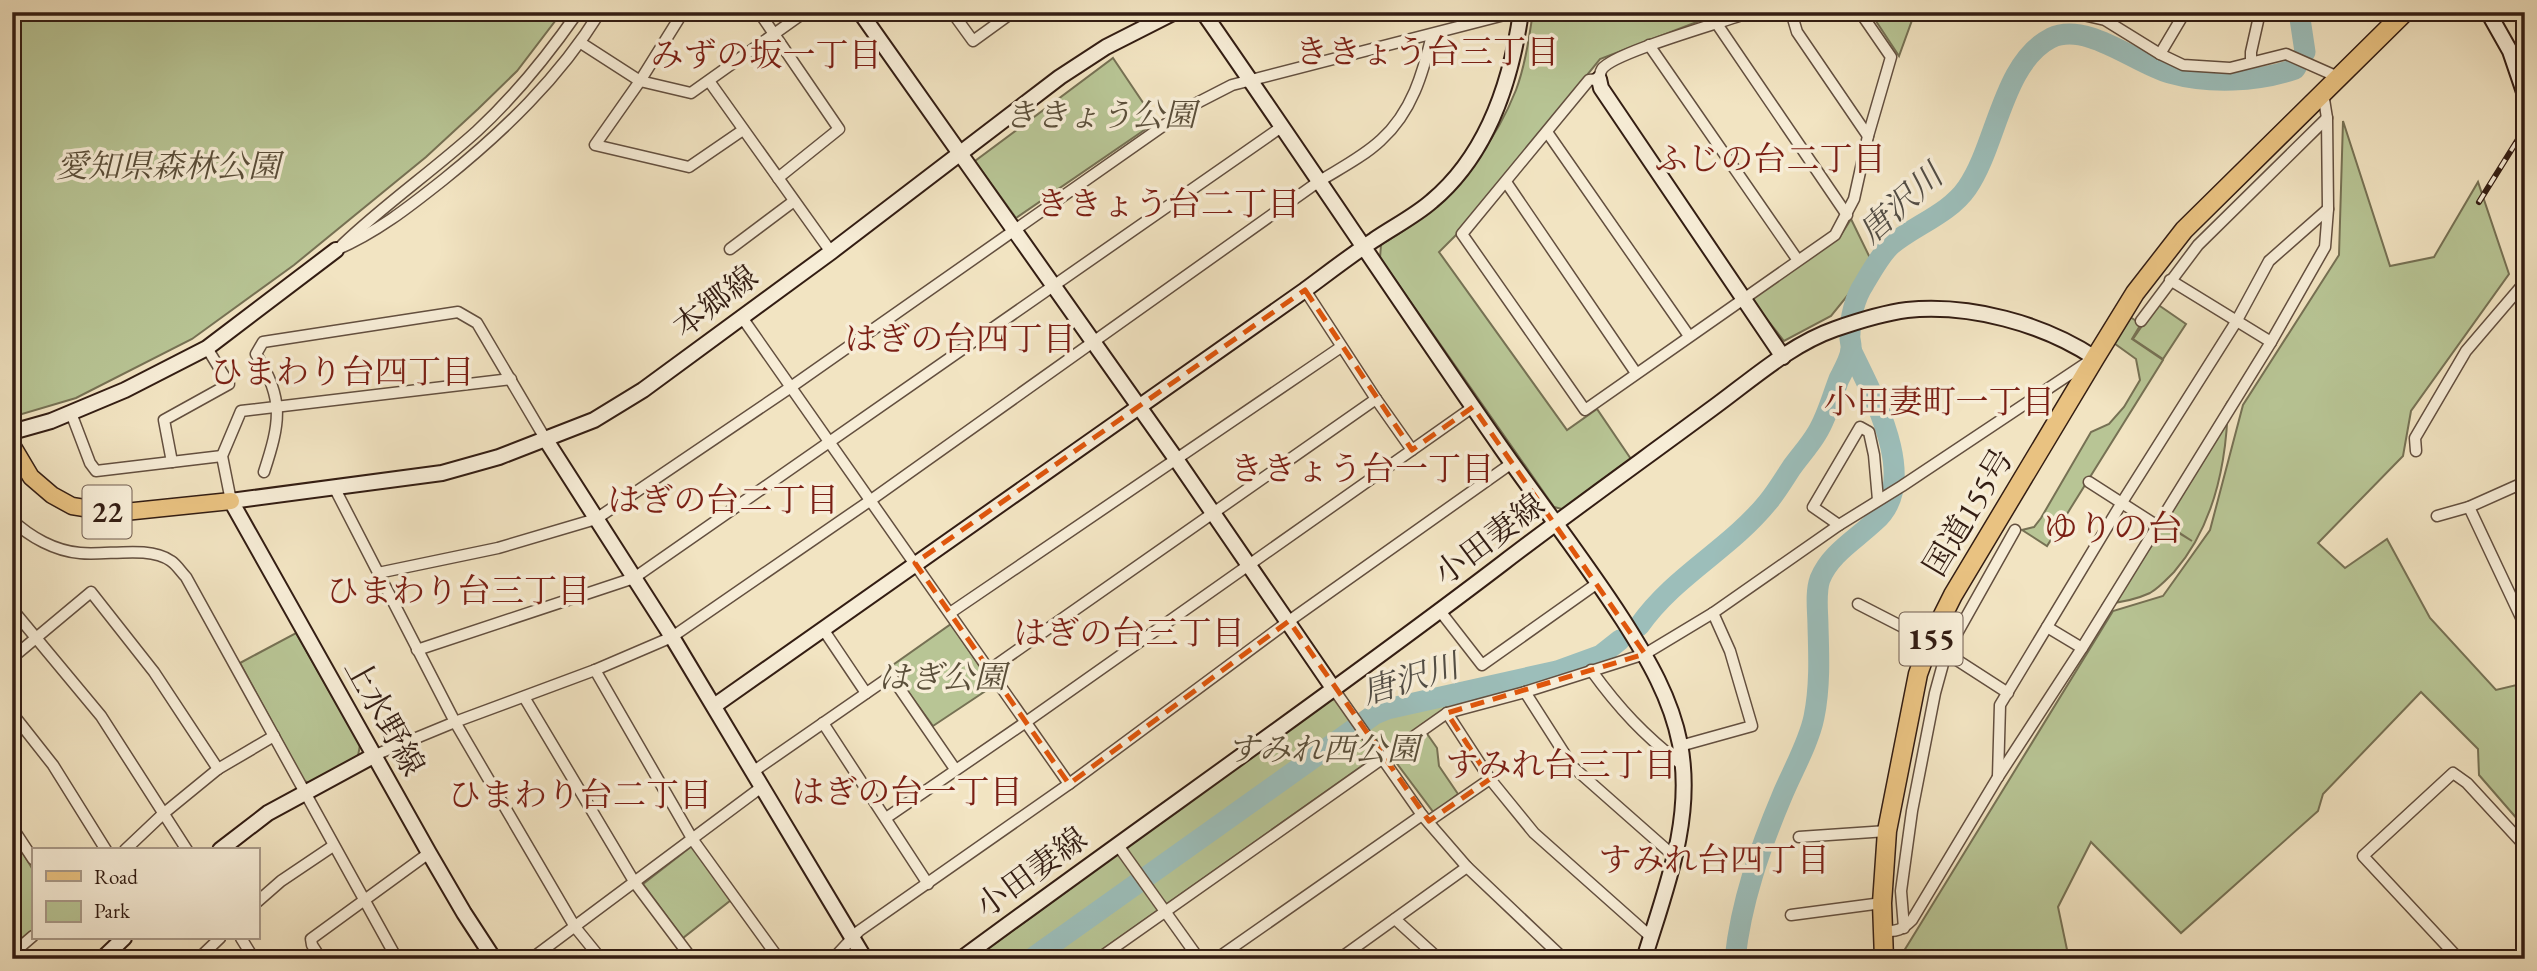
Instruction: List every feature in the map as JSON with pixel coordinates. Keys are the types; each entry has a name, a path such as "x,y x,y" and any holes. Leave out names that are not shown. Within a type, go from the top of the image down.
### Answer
{"highway":[{"name":"国道155号","path":"1884,959 1882,903 1887,831 1915,688 1930,641 1953,595 2141,284 2184,230 2405,12"}],"main road":[{"name":"22","path":"12,445 31,477 52,495 72,506 115,513 230,501"}],"street":[{"path":"12,432 71,413 125,390 207,348 336,250 478,130 548,55 578,12"},
{"path":"336,250 367,237 424,196 516,118 581,43 600,12"},
{"path":"683,12 640,81 595,145 690,167 743,131"},
{"path":"759,12 839,129 778,178"},
{"path":"581,43 640,81 691,93 805,12"},
{"path":"860,12 1426,818 1467,867 1564,959"},
{"path":"952,12 973,41 1013,12"},
{"name":"本郷線","path":"230,501 442,473 499,457 594,420 643,390 1060,77 1106,47 1175,12"},
{"path":"1203,12 1362,248 1599,582 1645,654 1667,697 1680,746 1685,796 1675,857 1644,959"},
{"path":"378,573 498,548 596,519 791,387 1013,229 1194,105 1232,85 1518,12 1514,57 1492,120 1478,149 1432,201 714,706"},
{"path":"1750,12 1649,45 1612,61 1603,68 1599,79 1601,89 1783,357"},
{"path":"1791,12 1797,32 1868,136"},
{"path":"1599,79 1589,80 1462,234 1585,411 1835,234 1854,199 1868,136 1891,57 1860,12"},
{"path":"2070,12 2105,20"},
{"path":"2096,12 2160,54 2183,65 2230,68 2286,54 2338,77"},
{"path":"2160,54 2185,12"},
{"path":"2251,61 2260,12"},
{"path":"2488,12 2510,51 2525,95"},
{"path":"1717,24 1847,215"},
{"path":"223,848 268,813 375,755 595,670 672,637 1380,142 1413,98 1422,76 1432,35"},
{"path":"1649,45 1797,259"},
{"path":"709,81 831,251"},
{"path":"1883,930 1892,933 1904,928 1912,920 1997,777 2082,648 2271,342 2325,247 2329,209 2327,118 2323,93"},
{"path":"2141,321 2198,245 2327,118"},
{"path":"417,650 634,578 1280,128"},
{"path":"1547,132 1689,336"},
{"path":"1506,183 1636,373"},
{"path":"730,249 794,201"},
{"path":"1997,777 2000,705 2121,504 2236,322 2269,261 2329,209"},
{"path":"2170,280 2271,342"},
{"path":"2416,451 2415,438 2466,351 2525,282"},
{"path":"1306,290 1341,347 1412,450"},
{"name":"小田妻線","path":"961,959 1440,611 1555,523 1783,357 1824,333 1906,310 1947,310 1994,316 2075,345 2095,358"},
{"path":"264,472 275,438 278,407 269,373 256,354 263,342 458,312 477,323 754,771 865,959"},
{"path":"741,317 1069,784"},
{"path":"950,613 1341,347"},
{"path":"172,462 164,419 229,384 207,348"},
{"path":"1098,959 1447,713 1525,692 1645,654 1713,613 1839,525 1902,486 2071,371 2095,358"},
{"path":"230,501 222,456 241,411 511,379"},
{"path":"989,670 1376,399"},
{"path":"886,817 1026,722 1473,407"},
{"path":"71,413 90,463 96,471 222,456"},
{"path":"1839,525 1813,507 1860,426 1869,432 1881,498"},
{"path":"833,959 851,938 1069,784 1289,621 1512,463"},
{"path":"2437,516 2469,507 2525,481"},
{"path":"2089,482 2156,525"},
{"path":"334,487 455,722 575,927 601,959"},
{"name":"上水野線","path":"230,501 429,853 494,959"},
{"path":"2469,507 2525,626"},
{"path":"12,520 24,531 54,547 78,553 149,553 170,560 186,577 397,959"},
{"path":"1904,928 1901,891 1912,811 1935,692 1946,653 2015,530"},
{"path":"1440,611 1482,665 1599,582"},
{"path":"12,658 91,592 154,672 218,769"},
{"path":"1858,604 1930,641"},
{"path":"12,609 101,716 186,848"},
{"path":"1680,746 1752,726 1730,651 1713,613"},
{"path":"2047,627 2082,648"},
{"path":"823,629 866,693"},
{"path":"1946,653 2008,693"},
{"path":"595,670 693,840 779,959"},
{"path":"1591,670 1618,708 1650,740 1682,765"},
{"path":"754,771 891,676 955,769"},
{"path":"1525,692 1573,767 1675,857"},
{"path":"524,697 635,883 692,959"},
{"path":"12,713 53,765 105,848"},
{"path":"1447,713 1490,779 1534,833 1651,937"},
{"path":"823,723 928,884"},
{"path":"127,848 163,814 218,769 274,736"},
{"path":"2459,959 2363,856 2453,774 2460,776 2525,846"},
{"path":"1216,959 1426,818 1490,779"},
{"path":"531,959 763,786"},
{"path":"12,827 32,857"},
{"path":"1799,837 1887,831"},
{"path":"1117,844 1199,959"},
{"path":"259,900 281,881 333,846"},
{"path":"321,959 311,939 429,853"},
{"path":"1339,959 1467,867"},
{"path":"1791,915 1882,903"},
{"path":"1395,919 1439,959"},
{"path":"13,956 32,937"},
{"path":"102,959 122,940"},
{"path":"198,959 218,940"},
{"path":"242,940 254,959"}],"highlighted area":[{"path":"1305,290 1412,450 1473,407 1645,654 1447,713 1490,779 1429,821 1289,621 1069,784 915,563"}],"green space":[{"name":"愛知県森林公園","path":"12,12 562,12 517,71 478,109 426,157 294,265 192,339 76,398 12,417"},
{"path":"1533,12 1723,12 1600,59 1460,231 1439,252 1567,430 1597,409 1633,462 1566,510 1554,507 1380,258 1381,245 1436,206 1464,177 1499,126 1519,81"},
{"path":"1870,12 1915,12 1899,56"},
{"name":"ききょう公園","path":"1113,58 1156,122 1016,218 975,161"},
{"path":"2343,121 2390,266 2434,257 2478,182 2509,274 2411,411 2403,456 2318,543 2345,568 2387,539 2430,618 2496,690 2525,683 2525,828 2479,775 2478,749 2421,692 2323,794 2318,811 2181,933 2091,842 2058,907 2069,959 1899,959 2113,611 2163,596 2210,530 2243,405 2339,255"},
{"path":"1851,219 1873,264 1831,316 1784,341 1751,299 1839,238"},
{"path":"2157,304 2186,324 2163,359 2133,339"},
{"path":"2127,315 2141,324 2132,339 2163,360 2047,546 2022,530 2034,527 2091,432 2109,424 2124,407 2140,380 2136,359 2111,341"},
{"path":"2228,401 2225,447 2216,492 2188,554 2174,572 2150,593 2127,601 2103,604 2162,523 2192,541 2163,522"},
{"name":"はぎ公園","path":"951,624 993,686 933,726 890,667"},
{"path":"296,633 360,745 358,756 310,783 304,781 240,663"},
{"name":"すみれ西公園","path":"1329,699 1338,700 1359,730 1384,713 1442,699 1446,708 1421,725 1437,748 1439,766 1458,794 1434,813 1386,749 1089,959 974,959"},
{"path":"17,843 32,868 32,932 12,950 12,847"},
{"path":"692,846 731,900 683,938 643,884"}],"waterway":[{"name":"唐沢川","path":"1639,626 1669,592 1753,519 1811,442 1824,420 1849,357 1852,315 1861,289 1891,245 1951,205 1967,188 1986,150 2011,85 2021,66 2035,50 2051,38 2065,34 2080,35 2096,39 2157,68 2185,77 2217,80 2265,77 2295,69 2305,52 2299,12"},
{"path":"1735,959 1742,917 1759,855 1812,727 1818,684 1818,584 1824,570 1836,555 1874,522 1888,505 1894,484 1893,462 1880,413 1851,350"},
{"name":"唐沢川","path":"1031,959 1375,714 1387,709 1557,671 1601,655 1620,640"}],"railway":[{"path":"2479,202 2525,128"}],"district":[{"name":"ききょう台三丁目","path":"1427,51"},
{"name":"みずの坂一丁目","path":"766,54"},
{"name":"ふじの台二丁目","path":"1770,158"},
{"name":"ききょう台二丁目","path":"1168,203"},
{"name":"はぎの台四丁目","path":"960,338"},
{"name":"ひまわり台四丁目","path":"342,371"},
{"name":"小田妻町一丁目","path":"1939,401"},
{"name":"ききょう台一丁目","path":"1362,468"},
{"name":"はぎの台二丁目","path":"723,499"},
{"name":"ゆりの台","path":"2113,528"},
{"name":"ひまわり台三丁目","path":"458,590"},
{"name":"はぎの台三丁目","path":"1129,632"},
{"name":"すみれ台三丁目","path":"1561,764"},
{"name":"はぎの台一丁目","path":"907,791"},
{"name":"ひまわり台二丁目","path":"580,794"},
{"name":"すみれ台四丁目","path":"1714,859"}]}
